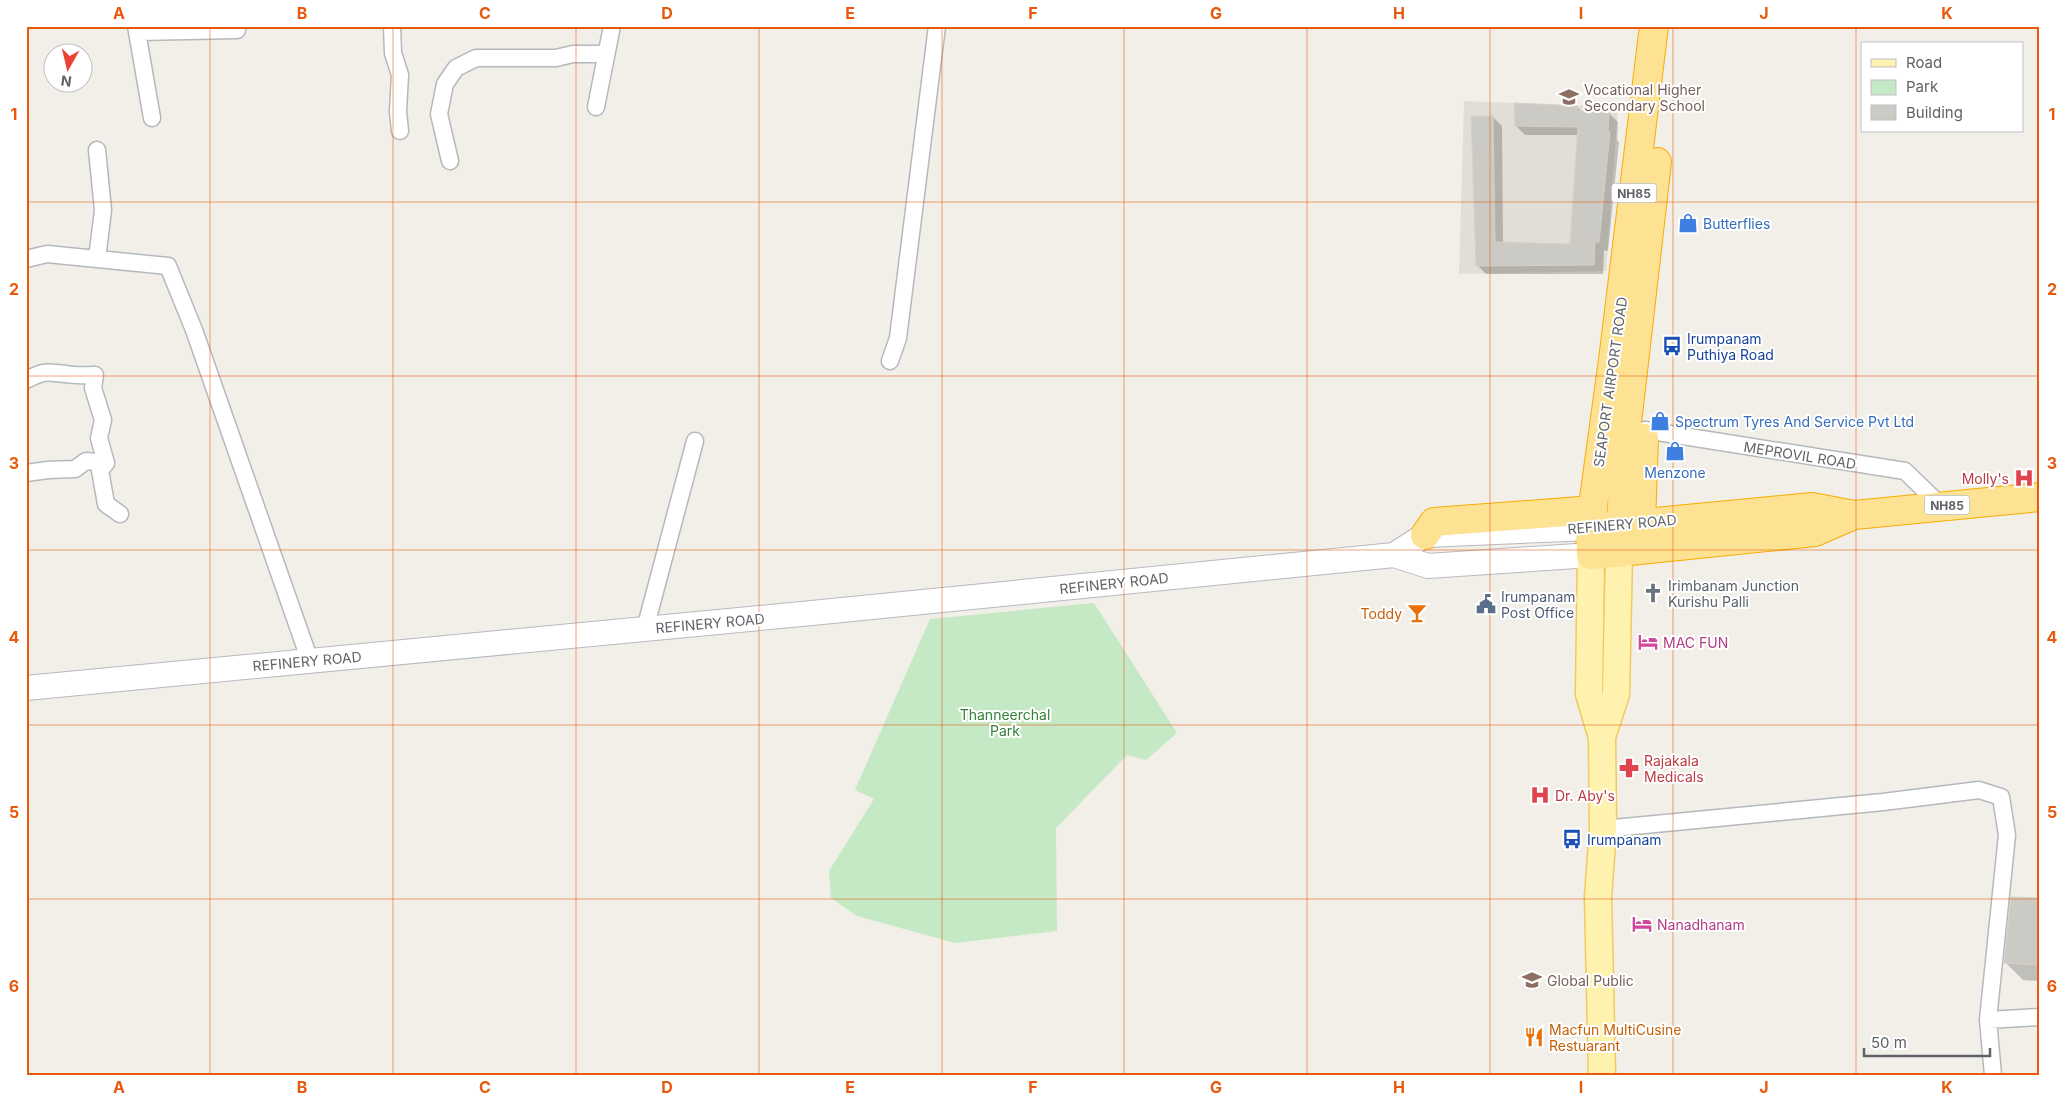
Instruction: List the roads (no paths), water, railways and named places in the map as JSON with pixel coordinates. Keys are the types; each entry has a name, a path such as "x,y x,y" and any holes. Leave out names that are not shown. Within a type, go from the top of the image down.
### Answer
{"highway":[{"name":"SEAPORT AIRPORT ROAD","path":"1583,555 1592,519 1614,360 1654,26"},
{"name":"SEAPORT AIRPORT ROAD","path":"1619,561 1631,524 1627,423 1672,26"},
{"path":"1631,524 1645,430 1646,411 1634,363"},
{"name":"REFINERY ROAD","path":"1425,536 1434,522 1592,519 1631,524 1812,507 1854,515 2040,497"},
{"name":"REFINERY ROAD","path":"1583,555 1619,561 1815,532 1854,515"}],"main road":[{"name":"REFINERY ROAD","path":"1394,555 1425,536"},
{"name":"REFINERY ROAD","path":"26,688 1394,555 1428,566 1583,555"},
{"name":"SEAPORT AIRPORT ROAD","path":"1583,555 1589,694 1602,737 1603,829 1598,897 1602,1075"},
{"name":"SEAPORT AIRPORT ROAD","path":"1602,737 1616,694 1619,561"}],"street":[{"path":"392,26 393,53 400,75 398,110 400,131"},
{"path":"596,108 612,26"},
{"path":"890,361 898,338 936,26"},
{"path":"152,118 137,29 237,30"},
{"path":"450,161 439,114 445,84 456,68 476,58 556,58 574,54 606,54"},
{"path":"97,150 103,210 98,259"},
{"path":"26,259 47,254 168,266 194,330 310,661"},
{"path":"26,380 52,371 66,374 94,375 93,388 103,420 100,438 106,463"},
{"name":"MEPROVIL ROAD","path":"1645,430 1906,471 1941,506"},
{"path":"644,629 695,441"},
{"path":"26,473 75,469 86,461 106,463"},
{"path":"106,463 100,470 106,504 120,514"},
{"path":"1603,829 1883,802 1979,790 2002,797 2007,835 1988,1020 1993,1075"},
{"path":"1988,1020 2040,1017"}],"place":[{"name":"Vocational Higher Secondary School","path":"1569,97"},
{"name":"Butterflies","path":"1688,223"},
{"name":"Irumpanam Puthiya Road","path":"1672,346"},
{"name":"Spectrum Tyres And Service Pvt Ltd","path":"1660,421"},
{"name":"Menzone","path":"1675,451"},
{"name":"Molly's","path":"2024,478"},
{"name":"Irimbanam Junction Kurishu Palli","path":"1653,593"},
{"name":"Irumpanam Post Office","path":"1486,604"},
{"name":"Toddy","path":"1417,613"},
{"name":"MAC FUN","path":"1648,642"},
{"name":"Rajakala Medicals","path":"1629,768"},
{"name":"Dr. Aby's","path":"1540,795"},
{"name":"Irumpanam","path":"1572,839"},
{"name":"Nanadhanam","path":"1642,924"},
{"name":"Global Public","path":"1532,980"},
{"name":"Macfun MultiCusine Restuarant","path":"1534,1037"}],"park label":[{"name":"Thanneerchal Park","path":"1005,722"}]}
